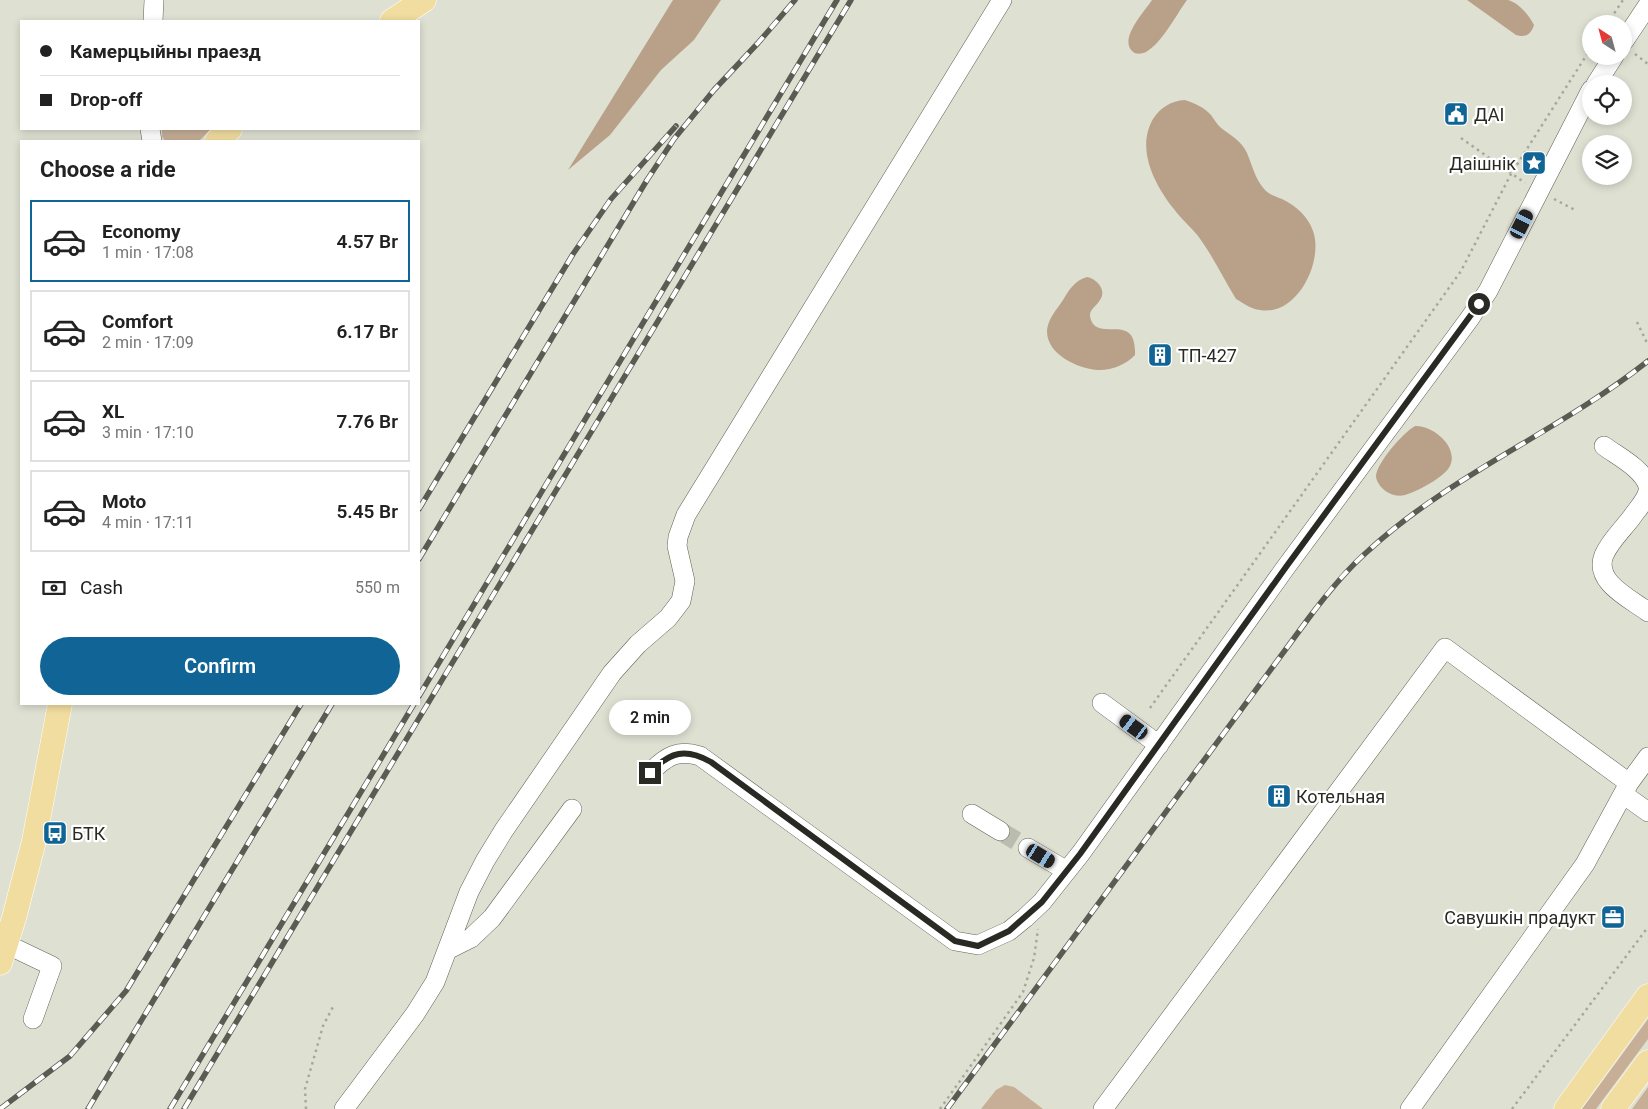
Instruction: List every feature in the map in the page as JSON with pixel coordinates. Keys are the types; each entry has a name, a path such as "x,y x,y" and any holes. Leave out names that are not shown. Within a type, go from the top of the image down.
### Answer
{"main road":[{"path":"394,20 424,0"},
{"path":"218,140 229,130"},
{"path":"3,953 34,841 60,705"},
{"path":"1566,1109 1648,996"},
{"path":"1613,1109 1648,1062"}],"street":[{"path":"153,20 154,0"},
{"path":"344,1109 426,998 449,948 469,892 499,838 612,673 638,644 668,618 681,601 685,581 677,546 678,537 686,515 1002,0"},
{"path":"1632,32 1648,5"},
{"path":"650,773 668,757 679,753 690,753 700,756 711,762 955,941 978,946 1009,931 1042,902 1066,871 1160,745 1286,567 1470,318 1488,291 1582,107"},
{"path":"1604,446 1639,472 1648,486"},
{"path":"1648,491 1643,502 1608,548 1602,564 1603,573 1608,581 1648,612"},
{"path":"1103,1109 1445,648 1626,788 1648,812"},
{"path":"1102,703 1160,745"},
{"path":"1410,1109 1595,848 1626,788 1648,757"},
{"path":"449,948 471,938 492,918 572,809"},
{"path":"972,814 1000,831"},
{"path":"1028,848 1066,871"},
{"path":"3,953 52,966 33,1019"}],"path":[{"path":"1613,15 1623,0"},
{"path":"1632,55 1648,64"},
{"path":"1150,708 1461,271 1511,174 1582,62"},
{"path":"1461,138 1511,174 1575,210"},
{"path":"1637,322 1648,345"},
{"path":"940,1109 1023,992 1034,958 1042,902"},
{"path":"1512,1109 1648,926"},
{"path":"306,1109 305,1089 323,1026 334,1005"}],"shaded area":[{"path":"673,0 721,0 694,40 661,70 610,135 568,170"},
{"path":"1152,0 1187,0 1158,42 1146,52 1135,53 1129,46 1131,32"},
{"path":"1467,0 1508,0 1526,13 1534,25 1533,28 1525,36 1516,35"},
{"path":"1185,100 1205,110 1220,127 1239,141 1247,153 1256,177 1265,190 1297,208 1311,226 1315,243 1315,257 1311,271 1296,296 1285,305 1273,310 1260,310 1236,299 1196,233 1179,216 1155,180 1147,156 1146,143 1148,131 1159,111 1171,103"},
{"path":"162,130 210,130 200,140 164,140"},
{"path":"1087,277 1091,278 1102,289 1102,296 1090,314 1095,326 1102,329 1124,330 1130,334 1134,342 1135,355 1127,362 1112,368 1102,370 1089,369 1072,363 1057,353 1048,339 1047,330 1053,314 1073,286 1079,280"},
{"path":"1415,426 1429,429 1443,439 1451,452 1450,466 1442,475 1416,491 1400,496 1393,495 1385,491 1379,484 1376,477 1377,471 1391,448"},
{"path":"1648,1019 1648,1039 1596,1109 1582,1109"},
{"path":"1005,1085 1014,1087 1043,1109 981,1109 996,1090"},
{"path":"1648,1087 1648,1109 1632,1109"}],"tunnel":[{"path":"1000,831 1028,848"}],"railway":[{"path":"420,557 647,180 674,139 714,90 795,0"},
{"path":"420,694 837,0"},
{"path":"184,1109 851,0"},
{"path":"420,507 573,254 611,199 676,126"},
{"path":"947,1109 1308,619 1344,575 1368,551 1434,499 1579,410 1648,361"},
{"path":"0,1109 70,1056 126,991 300,705"},
{"path":"88,1109 331,705"},
{"path":"170,1109 413,705"}],"place":[{"name":"ДАІ","path":"1456,114"},
{"name":"Даішнік","path":"1534,163"},
{"name":"ТП-427","path":"1160,355"},
{"name":"Котельная","path":"1279,796"},
{"name":"БТК","path":"55,833"},
{"name":"Савушкін прадукт","path":"1613,917"}],"route":[{"path":"650,773 668,757 679,753 690,753 700,756 711,762 955,941 978,946 1009,931 1042,902 1080,854 1286,567 1479,304"}]}
